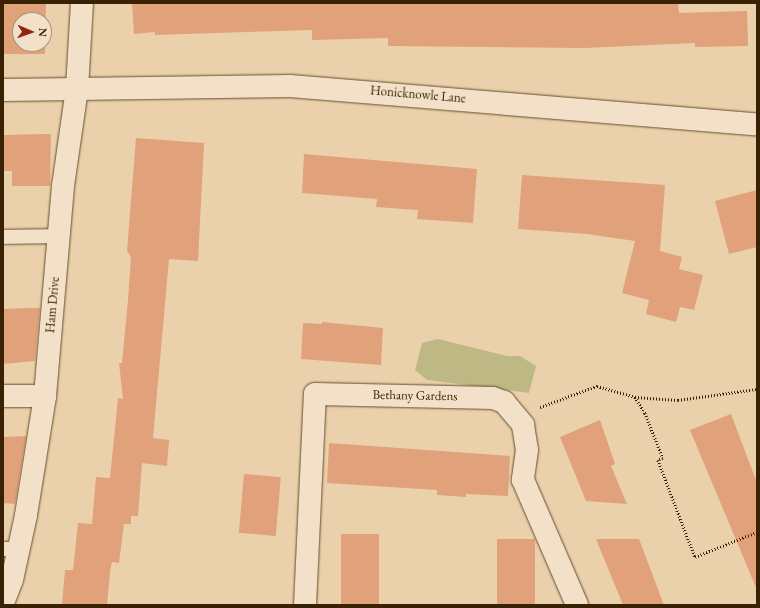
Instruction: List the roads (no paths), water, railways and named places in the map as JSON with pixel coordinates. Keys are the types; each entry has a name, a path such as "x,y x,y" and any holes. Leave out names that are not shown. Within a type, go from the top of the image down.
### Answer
{"street":[{"name":"Ham Drive","path":"3,603 12,580 11,549 46,396 59,236 77,89 82,3"},
{"name":"Honicknowle Lane","path":"3,90 290,86 757,124"},
{"name":"Bethany Gardens","path":"305,605 315,394 493,398 504,402 523,425 527,450 523,480 577,605"},
{"path":"3,396 46,396"}],"lane":[{"path":"3,237 59,236"}]}
